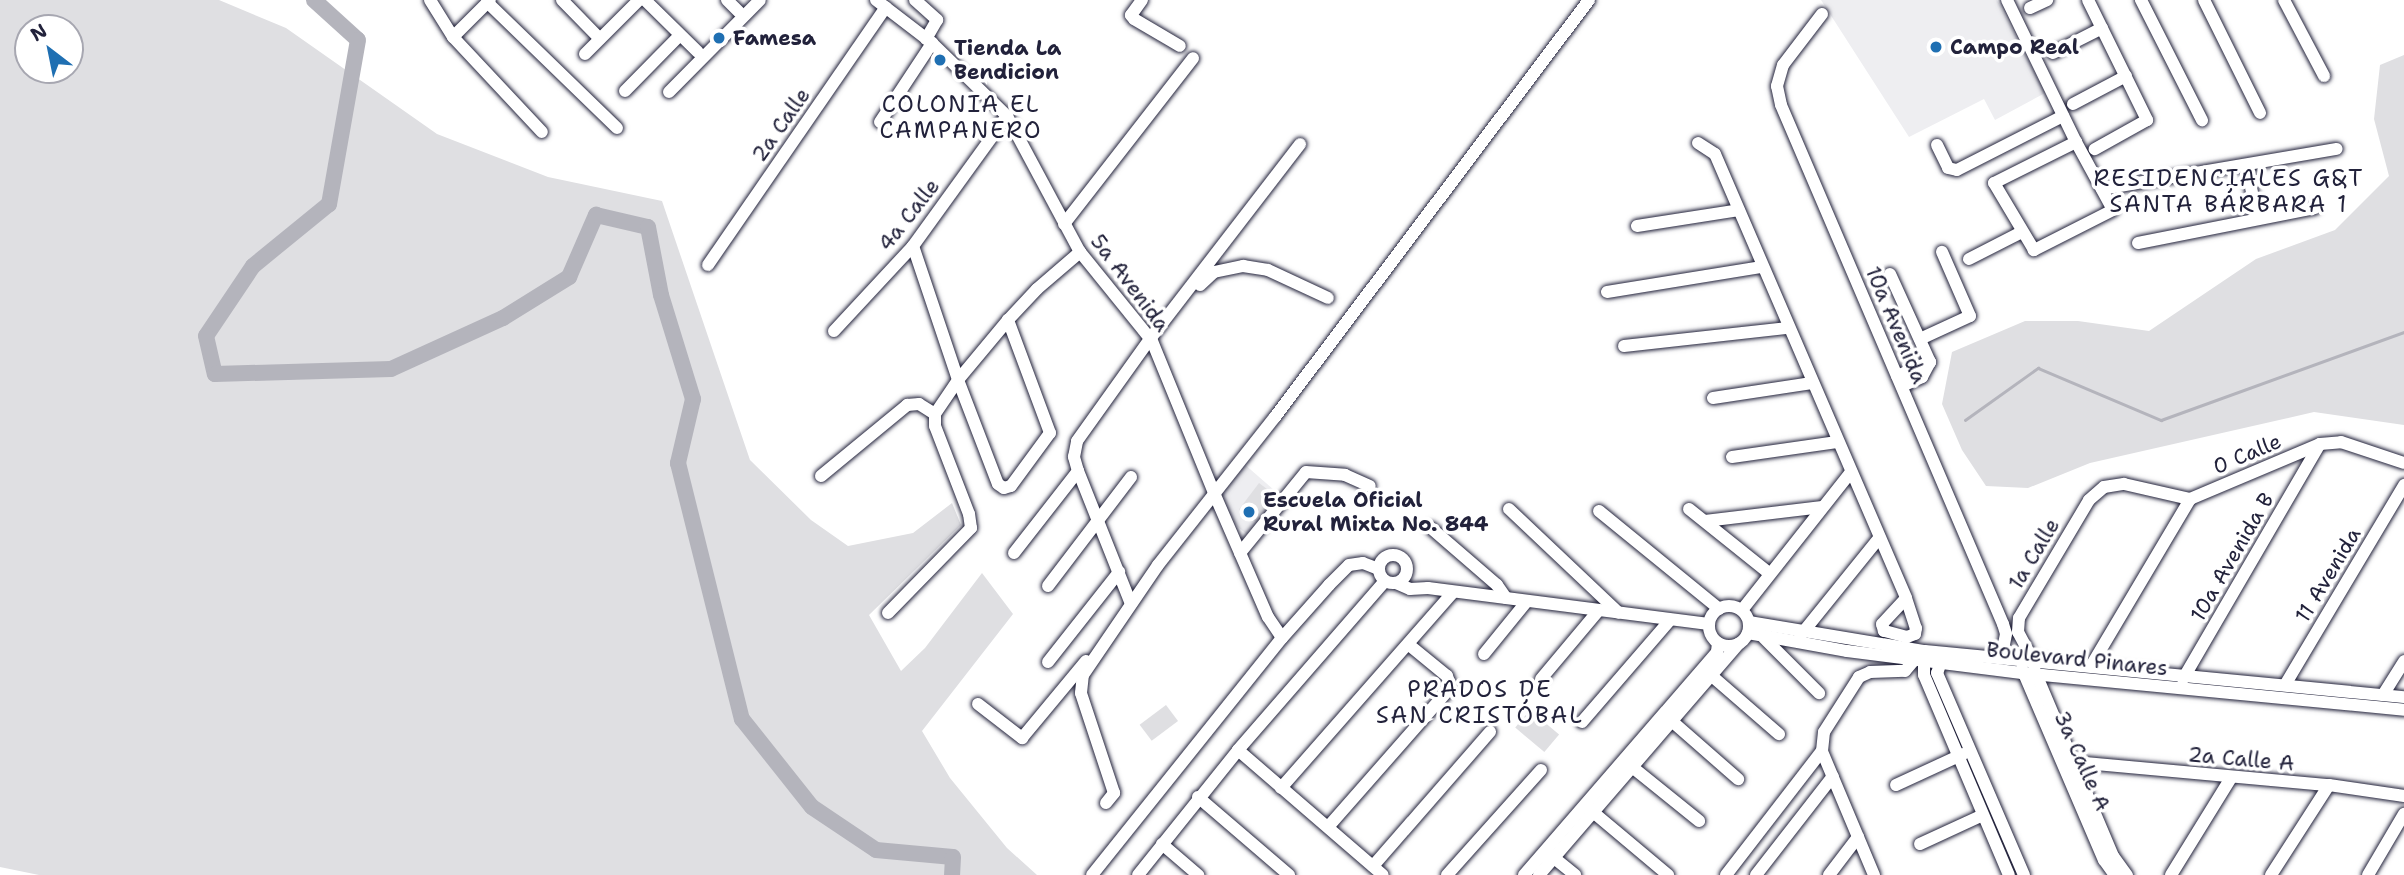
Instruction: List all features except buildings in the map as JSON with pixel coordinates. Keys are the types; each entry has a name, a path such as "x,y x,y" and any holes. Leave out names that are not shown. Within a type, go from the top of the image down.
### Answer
{"street":[{"path":"430,0 453,37 542,132"},
{"path":"562,0 600,39"},
{"path":"585,54 639,0"},
{"path":"645,0 698,52"},
{"path":"727,0 740,12"},
{"path":"669,92 760,0"},
{"path":"880,122 929,41 937,20 915,0"},
{"path":"1142,0 1131,15 1134,19 1180,46"},
{"path":"1106,803 1114,793 1081,693 1083,675 1158,565 1589,0"},
{"path":"2007,0 2076,142 2113,210 2037,250 2033,249 1994,183 2076,142"},
{"path":"2030,8 2047,0"},
{"path":"2088,0 2147,120 2095,149"},
{"path":"2141,0 2202,120"},
{"path":"2204,0 2260,113"},
{"path":"2284,0 2324,76"},
{"path":"453,37 489,1 617,128"},
{"name":"5a Avenida","path":"881,4 929,41 1007,116 1080,252 1151,340 1214,494 1277,635 1282,638"},
{"name":"2a Calle","path":"708,265 881,4"},
{"name":"10a Avenida","path":"1822,14 1783,65 1777,86 1781,104 2003,624 2006,634 2001,659"},
{"path":"2053,53 2102,28"},
{"path":"625,91 680,35"},
{"path":"1064,224 1193,58"},
{"path":"2073,104 2126,76"},
{"name":"4a Calle","path":"834,331 913,246 1007,116"},
{"path":"1937,145 1948,167 1957,170 2063,116"},
{"path":"1698,143 1715,154 1906,598"},
{"path":"1131,604 1077,471 1074,457 1077,441 1300,144"},
{"path":"2102,189 2337,149"},
{"path":"2247,166 2257,219"},
{"path":"2138,243 2315,208"},
{"path":"1637,226 1739,210"},
{"path":"1969,259 2022,232"},
{"path":"913,246 958,380 999,484 1004,488 1011,486 1050,433 1009,320"},
{"path":"888,613 971,528 969,514 934,426 935,415 958,380 1009,320 1037,289 1080,252"},
{"path":"1920,339 1970,316 1942,252"},
{"path":"1151,340 1205,279 1229,268 1242,266 1268,270 1328,298"},
{"path":"1607,292 1762,267"},
{"path":"1890,274 1930,362 1899,381"},
{"path":"1624,346 1788,328"},
{"path":"1713,398 1812,383"},
{"path":"821,477 907,405 919,404 935,415"},
{"path":"1732,457 1837,442"},
{"name":"0 Calle","path":"2190,499 2320,444 2341,442 2404,463"},
{"name":"10a Avenida B","path":"2178,689 2320,444"},
{"path":"1014,553 1077,471"},
{"path":"1240,553 1306,472 1345,475 1370,486"},
{"path":"1745,633 1742,610 1851,472"},
{"path":"1048,586 1131,477"},
{"name":"1a Calle","path":"2027,664 2018,632 2019,618 2088,500 2104,487 2124,484 2190,499"},
{"name":"11 Avenida","path":"2285,685 2404,485"},
{"path":"2091,666 2190,499"},
{"path":"1705,521 1822,507"},
{"path":"1508,509 1619,613"},
{"path":"1689,509 1769,573"},
{"path":"1599,511 1719,609"},
{"path":"1432,528 1497,585 1506,598"},
{"path":"1797,643 1802,630 1879,538"},
{"path":"1138,875 1198,797 1385,574 1387,556 1396,555 1404,559 1407,572 1428,588"},
{"path":"1092,875 1319,590 1354,556 1410,590 1428,588 1709,624"},
{"path":"1048,662 1119,572"},
{"path":"1385,574 1407,572"},
{"path":"1281,788 1453,592"},
{"path":"1484,654 1527,601"},
{"path":"1742,610 1730,606 1719,609 1709,624 1711,635 1718,643 1729,646 1745,633"},
{"path":"1541,680 1598,611"},
{"path":"1582,722 1670,620"},
{"name":"Boulevard Pinares","path":"1745,633 1802,630 1919,655"},
{"path":"1524,875 1549,854 1706,671 1745,633"},
{"name":"Boulevard Pinares","path":"1745,633 1797,643 1942,658 2091,666 2404,697"},
{"path":"1765,638 1819,693"},
{"path":"1706,671 1717,652 1718,643"},
{"path":"1328,827 1451,687 1447,676 1408,644"},
{"path":"978,704 1022,738 1083,664 1105,645"},
{"path":"1874,875 1822,751 1824,732 1859,677 1870,672 1905,671 1919,655"},
{"path":"1919,655 1924,676 1957,757 2009,875 2023,872 1937,673 1942,658"},
{"name":"Boulevard Pinares","path":"1942,658 2001,659 2178,689 2404,710"},
{"path":"2383,695 2404,661"},
{"name":"3a Calle A","path":"2027,664 2074,762 2113,856 2127,875"},
{"name":"3a Calle A","path":"2027,664 2104,860 2115,875"},
{"path":"1706,671 1779,734"},
{"path":"1667,717 1738,779"},
{"path":"1238,750 1378,871 1490,733"},
{"path":"1726,875 1822,751"},
{"path":"1896,785 1970,751"},
{"name":"2a Calle A","path":"2074,762 2329,785 2404,796"},
{"path":"1627,763 1699,821"},
{"path":"1447,875 1541,770"},
{"path":"1737,862 1756,875 1833,776"},
{"path":"2171,875 2231,778"},
{"path":"2271,875 2329,785"},
{"path":"1198,797 1289,875"},
{"path":"1589,808 1668,875"},
{"path":"2368,875 2404,814"},
{"path":"1920,844 1983,816"},
{"path":"1829,875 1858,837"},
{"path":"1162,844 1198,875"},
{"path":"1539,875 1549,854"},
{"path":"1549,854 1575,875"},
{"path":"1859,875 1868,862"}],"shaded area":[{"path":"0,0 219,0 286,28 437,134 548,177 662,201 750,460 811,520 848,546 913,533 952,503 961,525 869,615 901,671 925,648 982,573 1013,614 922,731 950,778 1007,848 1037,875 39,875 0,867"},
{"name":"Campo Real","path":"1821,0 1997,0 2045,93 1995,120 1984,99 1909,137"},
{"path":"2404,55 2404,425 2314,412 2090,463 2028,488 1986,486 1962,450 1942,404 1952,352 2025,321 2078,321 2149,331 2256,259 2335,230 2389,176 2374,119 2380,65"},
{"name":"Escuela Oficial Rural Mixta No. 844","path":"1243,463 1282,497 1249,536 1238,527 1217,496"},
{"path":"1259,483 1279,498 1259,524 1239,509"},
{"path":"1166,705 1178,721 1152,741 1140,725"},
{"path":"1530,710 1559,734 1544,752 1515,728"}],"waterway":[{"path":"314,0 358,40 329,204 253,266 206,336 215,374 391,369 503,318 569,277 596,215 648,227 661,295 693,399 678,463 742,719 812,807 876,850 953,857 952,875"},
{"path":"1965,420 2038,368 2161,420 2404,332"}],"place":[{"name":"Famesa","path":"719,38"},
{"name":"Campo Real","path":"1936,47"},
{"name":"Tienda La Bendicion","path":"940,60"},
{"name":"Escuela Oficial Rural Mixta No. 844","path":"1249,512"}],"district":[{"name":"COLONIA EL CAMPANERO","path":"961,117"},
{"name":"RESIDENCIALES G&T SANTA BÁRBARA 1","path":"2229,191"},
{"name":"PRADOS DE SAN CRISTÓBAL","path":"1480,702"}]}
